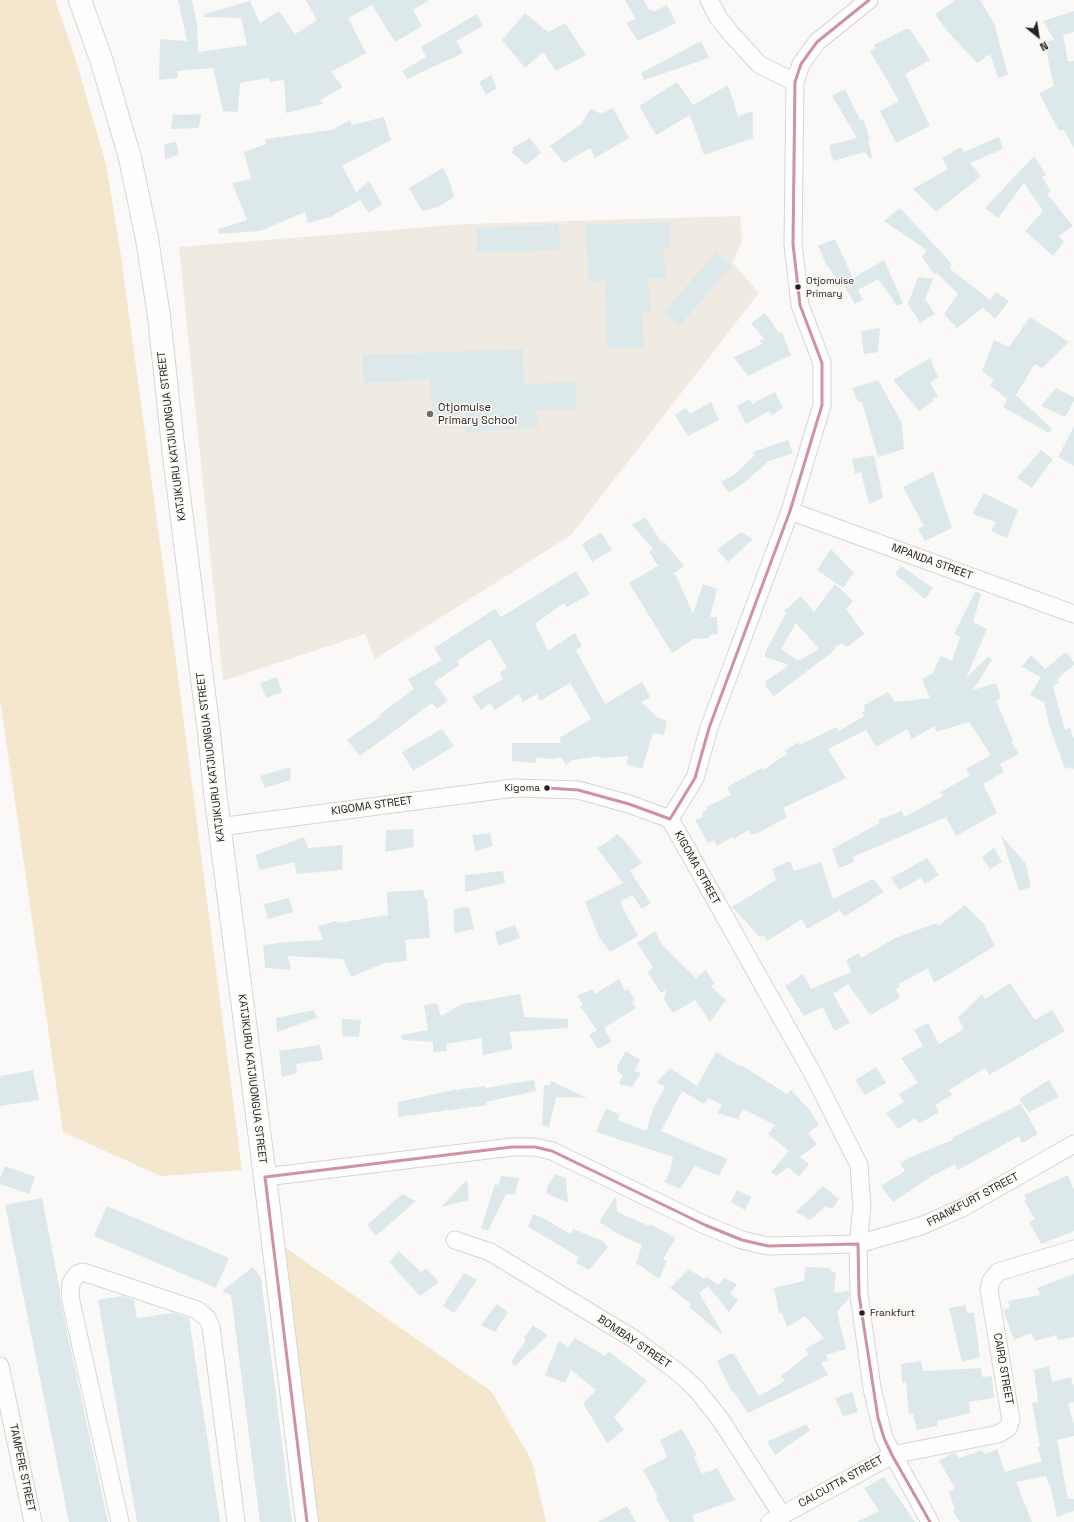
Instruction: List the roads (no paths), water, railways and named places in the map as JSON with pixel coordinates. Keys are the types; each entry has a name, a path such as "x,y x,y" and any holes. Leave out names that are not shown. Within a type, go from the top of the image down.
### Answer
{"street":[{"name":"KATJIKURU KATJIUONGUA STREET","path":"80,0 102,62 130,158 147,239 159,316 219,827 265,1177 307,1522"},
{"path":"709,0 718,18 760,65 795,82"},
{"path":"670,819 695,778 709,728 790,511 822,405 822,364 800,305 794,244 795,82 802,64 817,42 869,0"},
{"name":"MPANDA STREET","path":"790,511 1074,614"},
{"name":"KIGOMA STREET","path":"219,827 514,788 578,790 629,804 670,819 813,1074 859,1165 862,1207 858,1244 859,1295 872,1388 884,1438 930,1522"},
{"name":"FRANKFURT STREET","path":"265,1177 512,1147 536,1147 552,1151 692,1218 742,1240 768,1246 858,1244 921,1226 962,1208 1074,1144"},
{"name":"BOMBAY STREET","path":"455,1240 490,1252 634,1339 680,1374 697,1390 720,1419 776,1518"},
{"name":"CAIRO STREET","path":"892,1455 998,1434 1008,1428 1011,1420 989,1290 991,1281 998,1272 1074,1249"},
{"path":"120,1522 70,1297 71,1283 78,1274 83,1272 197,1310 207,1318 210,1327 236,1522"},
{"name":"TAMPERE STREET","path":"0,1366 33,1522"},
{"name":"CALCUTTA STREET","path":"776,1518 892,1455"}],"place":[{"name":"Otjomuise Primary","path":"798,287"},
{"name":"Otjomuise Primary School","path":"430,414"},
{"name":"Kigoma","path":"547,788"},
{"name":"Frankfurt","path":"862,1313"}]}
